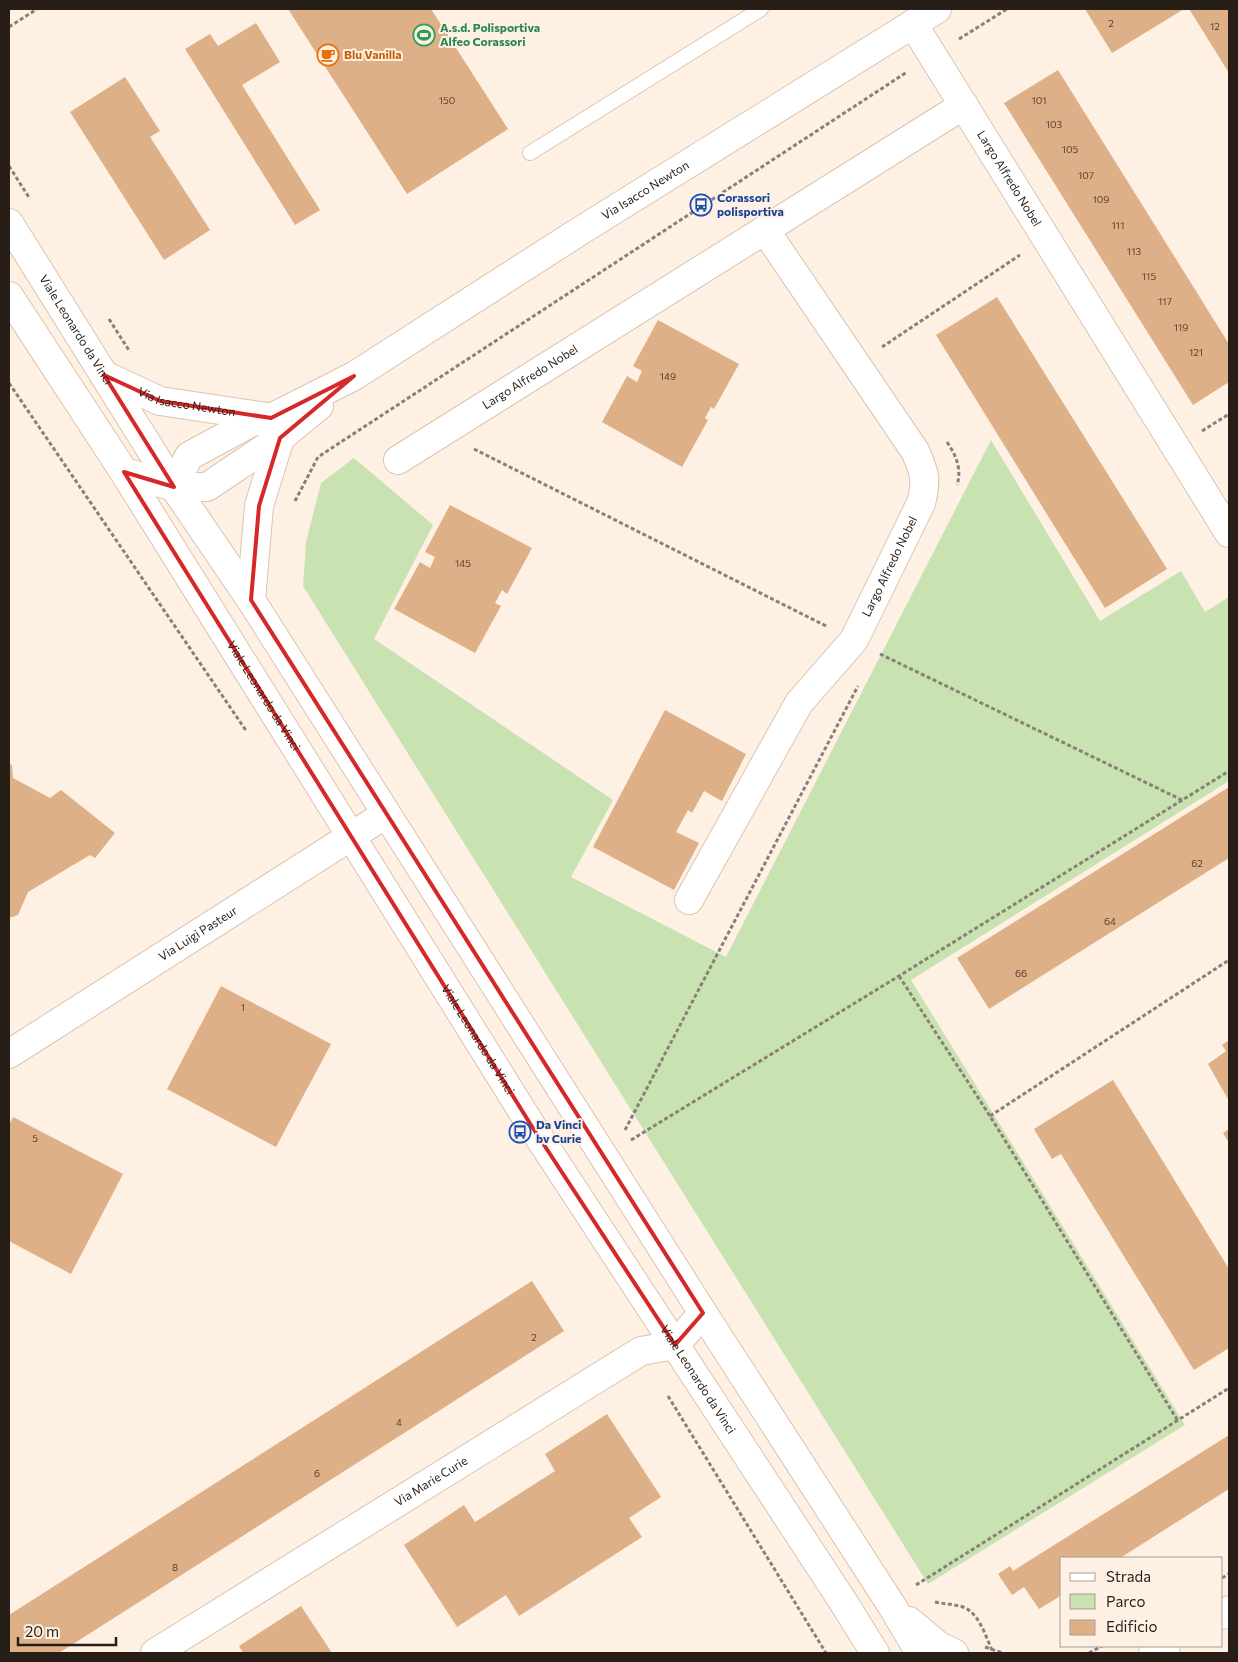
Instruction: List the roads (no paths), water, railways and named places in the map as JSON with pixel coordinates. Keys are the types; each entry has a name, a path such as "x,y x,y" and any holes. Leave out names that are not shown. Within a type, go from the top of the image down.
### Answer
{"street":[{"name":"Via Isacco Newton","path":"104,375 160,401 276,428 572,237 937,9"},
{"name":"Largo Alfredo Nobel","path":"913,24 1229,533"},
{"name":"Largo Alfredo Nobel","path":"398,460 964,106"},
{"name":"Viale Leonardo da Vinci","path":"9,223 174,487 251,600 703,1313 892,1606"},
{"name":"Largo Alfredo Nobel","path":"689,900 799,703 854,640 921,503 926,485 924,472 916,451 765,230"},
{"name":"Viale Leonardo da Vinci","path":"9,296 124,472 526,1116 875,1653"},
{"name":"Via Isacco Newton","path":"174,487 189,456 252,422 276,428"},
{"path":"251,600 259,506 276,428"},
{"path":"124,472 174,487"},
{"name":"Via Luigi Pasteur","path":"9,1054 386,814"},
{"path":"675,1345 703,1313"},
{"name":"Via Marie Curie","path":"155,1653 641,1351 675,1345"},
{"path":"842,1600 855,1653"},
{"path":"892,1606 920,1653"},
{"path":"892,1606 939,1646 954,1653"},
{"path":"1153,1653 1164,1647"}],"lane":[{"path":"530,153 761,9"}],"place":[{"name":"A.s.d. Polisportiva Alfeo Corassori","path":"424,35"},
{"name":"Blu Vanilla","path":"328,55"},
{"name":"Corassori polisportiva","path":"701,205"},
{"name":"Da Vinci bv Curie","path":"520,1132"}]}
